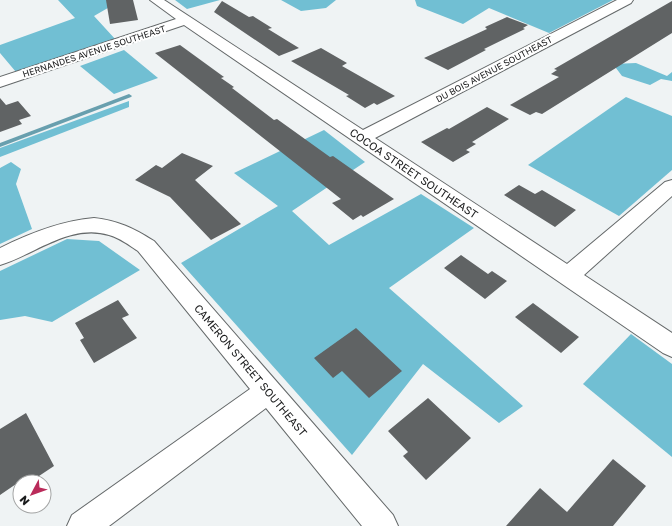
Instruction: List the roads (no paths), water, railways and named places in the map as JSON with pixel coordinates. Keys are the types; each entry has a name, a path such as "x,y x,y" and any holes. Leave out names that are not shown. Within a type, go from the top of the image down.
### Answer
{"street":[{"name":"COCOA STREET SOUTHEAST","path":"156,0 672,346"},
{"name":"DU BOIS AVENUE SOUTHEAST","path":"362,138 627,0"},
{"name":"HERNANDES AVENUE SOUTHEAST","path":"1,80 187,20"},
{"path":"567,277 672,186"},
{"name":"CAMERON STREET SOUTHEAST","path":"0,257 37,239 79,226 110,227 125,232 146,246 382,526"},
{"path":"83,526 268,391"}],"waterway":[{"path":"0,145 129,96"}]}
